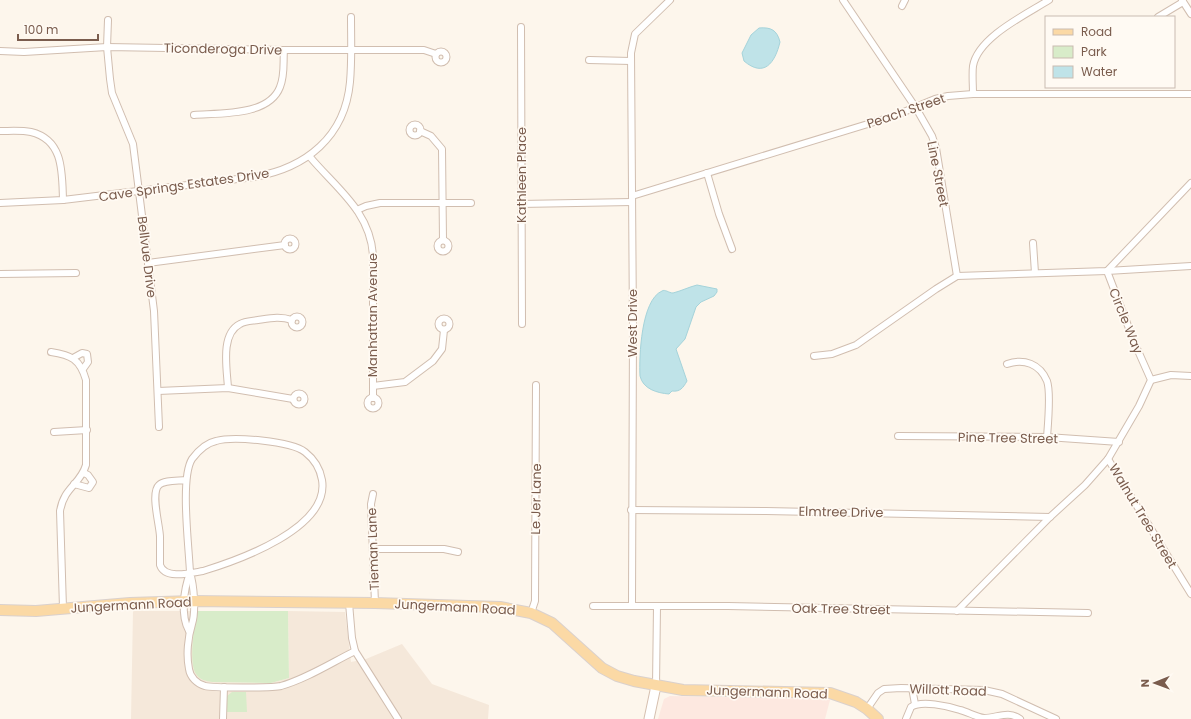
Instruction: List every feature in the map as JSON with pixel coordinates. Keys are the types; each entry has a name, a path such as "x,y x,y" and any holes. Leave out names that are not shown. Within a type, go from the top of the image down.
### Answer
{"main road":[{"name":"Jungermann Road","path":"0,610 36,611 130,603 189,601 375,603 500,607 531,613 552,623 565,633 589,658 602,668 617,676 656,686 683,690 820,692 843,696 867,709 878,719"}],"street":[{"name":"West Drive","path":"632,605 632,40 635,34 670,0"},
{"name":"Line Street","path":"843,0 916,108 932,136 936,148 957,276"},
{"path":"973,94 973,65 983,46 994,36 1049,0"},
{"path":"1160,16 1182,1 1191,14"},
{"name":"Cave Springs Estates Drive","path":"0,203 63,200 264,176 283,170 310,157 329,136 343,110 350,82 351,17"},
{"name":"Bellvue Drive","path":"108,20 107,47 112,93 133,144 148,263 154,311 159,427"},
{"name":"Kathleen Place","path":"521,27 520,204 522,324"},
{"name":"Ticonderoga Drive","path":"0,51 24,52 82,47 107,47 284,50 424,50 436,54"},
{"path":"194,115 252,110 269,102 278,92 282,80 284,50"},
{"path":"589,60 631,61"},
{"name":"Peach Street","path":"520,204 632,199 707,173 894,116 935,99 948,96 1108,90 1191,94"},
{"path":"0,131 30,132 48,141 57,150 62,172 63,200"},
{"path":"420,131 431,136 442,149 444,203 443,240"},
{"name":"Manhattan Avenue","path":"310,157 329,179 346,194 357,210 369,233 372,246 372,398"},
{"path":"707,173 719,214 732,249"},
{"path":"1107,272 1191,183"},
{"path":"357,210 366,206 380,203 471,203"},
{"path":"1033,243 1035,273"},
{"path":"148,263 285,245"},
{"path":"1107,272 1191,266"},
{"name":"Circle Way","path":"814,356 832,354 856,345 957,276 1107,272 1135,344 1151,380"},
{"path":"0,274 76,273"},
{"path":"228,388 227,345 230,333 239,324 247,322 277,317 292,320"},
{"path":"373,386 405,382 433,361 442,349 444,330"},
{"path":"51,352 67,354 73,358 83,369 86,380 86,465 84,473 62,500 60,512 63,608"},
{"path":"73,358 82,353 87,354 88,362 83,369"},
{"path":"1007,364 1025,361 1031,363 1041,371 1047,381 1047,437"},
{"path":"958,611 1050,517 1085,485 1108,459 1119,442 1151,380 1171,375 1191,376"},
{"name":"Le Jer Lane","path":"531,613 535,601 536,385"},
{"path":"158,391 228,388 293,399"},
{"path":"54,432 87,430"},
{"name":"Pine Tree Street","path":"898,436 1047,437 1119,442"},
{"path":"186,480 165,482 157,487 157,521 160,534 161,569 172,574 190,573 208,570 244,557 287,533 306,520 317,507 321,496 322,484 318,467 311,458 298,448 285,444 233,439 217,441 205,446 192,459 186,480 190,573 193,582 189,601 192,624 189,631 188,665 192,677 205,686 279,686 355,651"},
{"name":"Walnut Tree Street","path":"1108,459 1191,594"},
{"path":"74,484 89,488 93,482 92,479 84,473"},
{"name":"Tieman Lane","path":"372,494 371,504 375,603"},
{"name":"Elmtree Drive","path":"631,510 766,511 1050,517"},
{"path":"373,549 444,549 458,552"},
{"path":"349,603 352,638 355,651 398,719"},
{"name":"Oak Tree Street","path":"593,606 632,605 1088,613"},
{"path":"649,719 656,686 657,606"},
{"path":"223,719 224,687"},
{"path":"912,688 915,704"},
{"name":"Willott Road","path":"867,709 878,693 884,689 912,688 984,690 1002,694 1056,719"},
{"path":"906,719 908,712 915,704 921,703 951,708 980,717 989,718 1005,714 1015,716 1020,719"}],"shaded area":[{"path":"133,611 196,611 194,644 212,682 271,683 289,678 288,611 345,612 351,662 366,659 402,644 432,684 489,705 488,719 131,719"},
{"path":"670,696 830,700 825,719 658,719 664,699"}],"green space":[{"path":"196,611 288,611 289,678 271,683 212,682 199,678 196,674 192,661"},
{"path":"232,692 246,692 247,712 226,712 227,696"}],"water":[{"path":"759,28 773,30 780,42 772,62 763,68 751,66 744,61 742,53 751,35"},
{"path":"697,285 717,289 717,292 714,296 701,302 696,307 685,339 676,349 687,381 681,389 672,391 669,394 651,390 644,384 640,376 641,343 650,305 655,296 664,290 673,293"}]}
